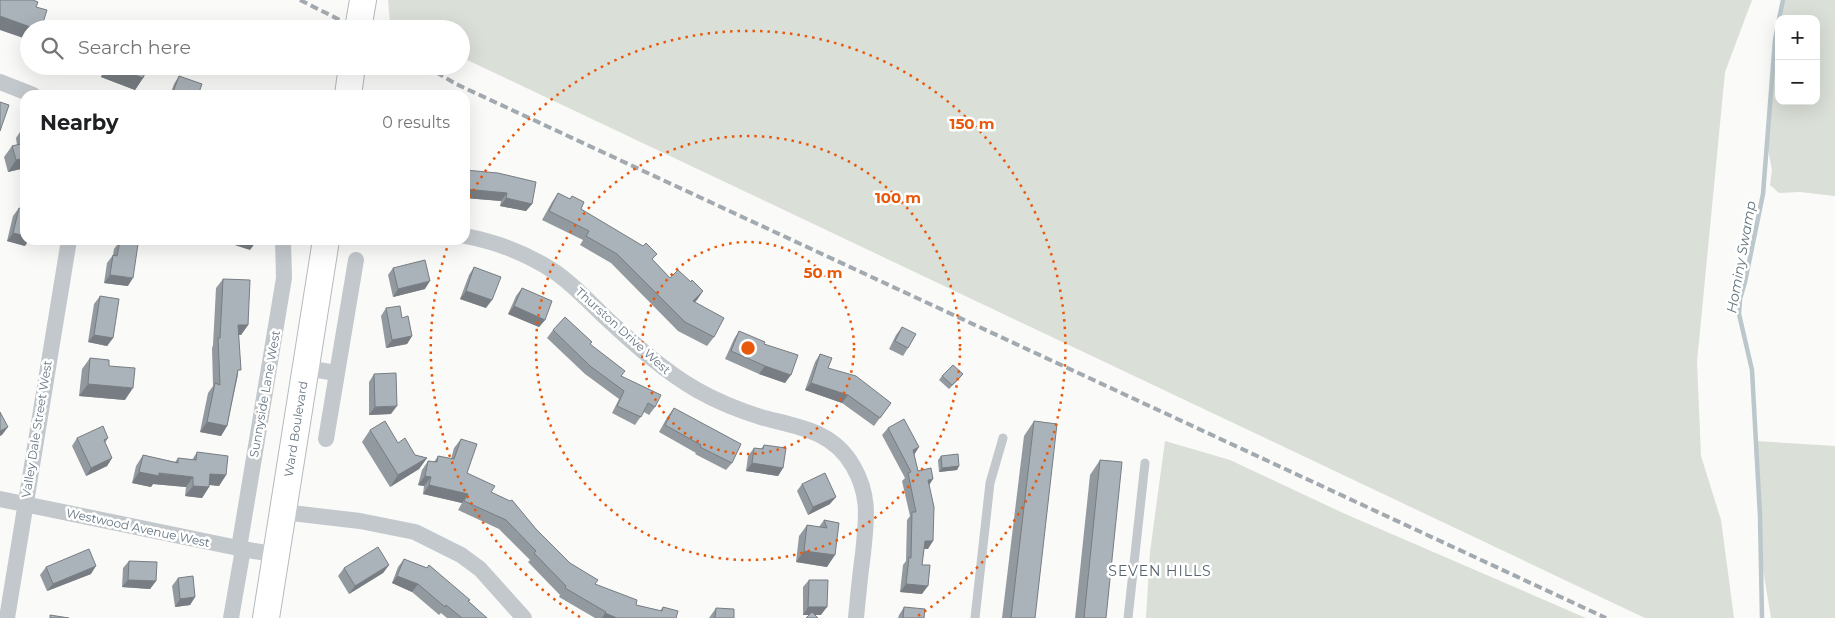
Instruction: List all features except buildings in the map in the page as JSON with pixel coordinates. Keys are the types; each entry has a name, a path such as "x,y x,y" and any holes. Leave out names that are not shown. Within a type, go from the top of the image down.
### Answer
{"main road":[{"path":"360,20 363,0"},
{"name":"Ward Boulevard","path":"266,618 325,245"}],"street":[{"path":"0,82 20,90"},
{"name":"Thurston Drive West","path":"470,237 509,248 556,273 579,291 606,318 669,372 703,394 734,408 812,430 828,439 841,451 859,477 866,501 867,519 856,618"},
{"name":"Valley Dale Street West","path":"7,618 67,245"},
{"name":"Sunnyside Lane West","path":"231,618 284,278 282,245"},
{"path":"326,440 356,260"},
{"path":"306,368 336,372"},
{"name":"Westwood Avenue West","path":"0,499 241,549 277,554"},
{"path":"283,512 360,521 415,532 461,555 480,569 524,618"}],"lane":[{"path":"975,618 990,483 1002,438"},
{"path":"1128,618 1145,463"}],"shaded area":[{"path":"388,0 1752,0 1725,72 1697,362 1701,456 1721,520 1734,618 1645,618 470,61 470,20 390,20"},
{"path":"1784,0 1835,0 1835,196 1800,192 1779,193 1770,185 1772,170 1767,145 1775,40 1775,105 1820,105 1820,15 1781,15"},
{"path":"1165,441 1230,460 1343,513 1586,618 1146,618 1150,552"},
{"path":"1756,441 1835,446 1835,618 1771,618 1762,563"}],"waterway":[{"name":"Hominy Swamp","path":"1780,15 1783,0"},
{"name":"Hominy Swamp","path":"1762,618 1760,516 1752,370 1739,314 1740,299 1763,194 1775,40"}],"railway":[{"path":"300,0 340,20"},
{"path":"441,75 469,90"},
{"path":"470,91 1606,618"}],"district":[{"name":"SEVEN HILLS","path":"1160,571"}]}
